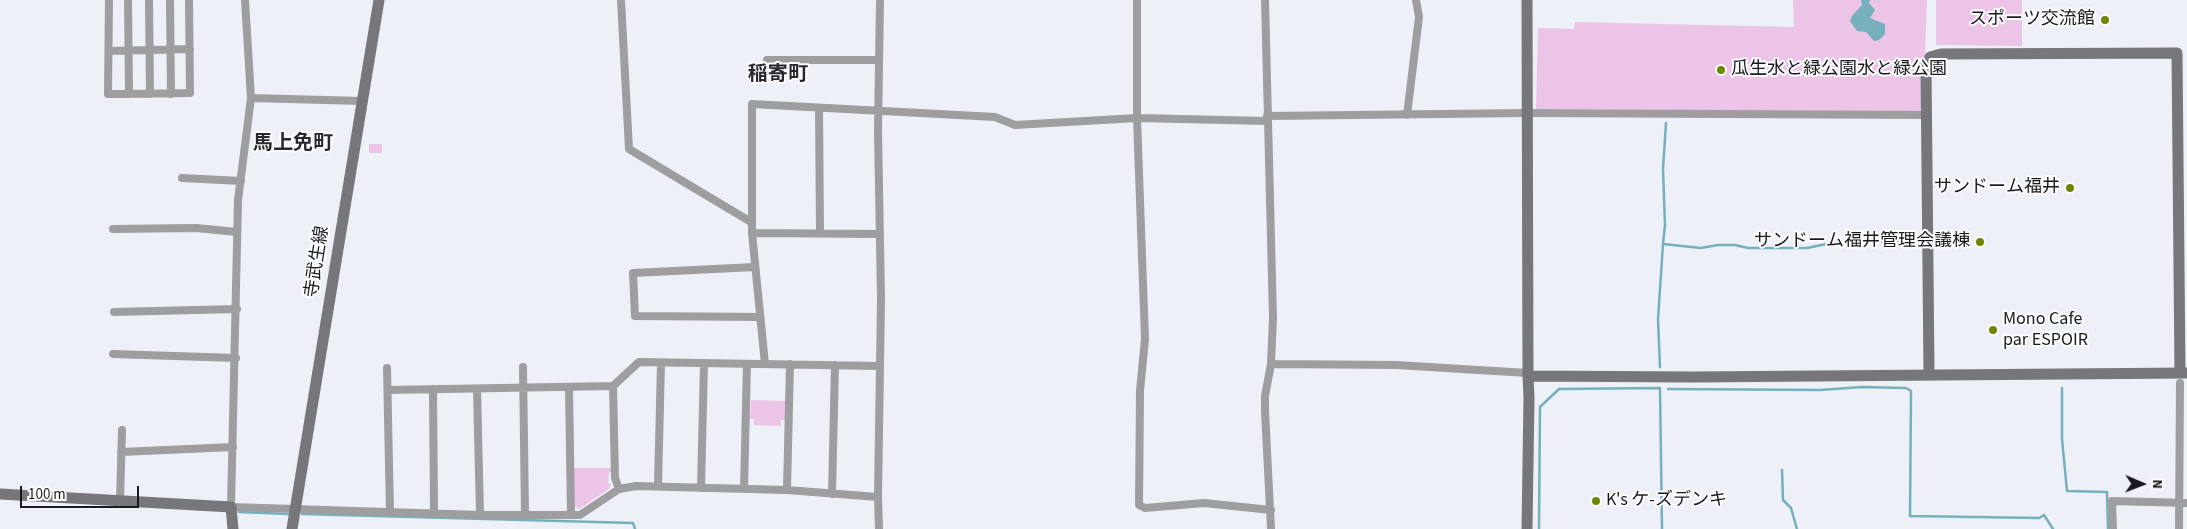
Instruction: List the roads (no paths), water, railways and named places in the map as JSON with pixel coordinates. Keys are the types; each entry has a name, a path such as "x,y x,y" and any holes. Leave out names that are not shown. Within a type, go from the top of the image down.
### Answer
{"street":[{"path":"109,0 108,94 190,94 189,0"},
{"path":"128,0 129,94"},
{"path":"149,0 150,94"},
{"path":"170,0 171,94"},
{"path":"233,529 231,507 236,358 237,232 240,181 250,98 245,0"},
{"name":"寺武生線","path":"292,529 379,0"},
{"path":"621,0 629,149 751,222"},
{"path":"879,529 880,234 878,112 880,0"},
{"path":"1137,0 1137,118 1145,339 1140,391 1139,505 1145,508 1204,503 1271,510"},
{"path":"1265,0 1273,318 1271,364 1265,396 1272,529"},
{"path":"1407,115 1419,17 1416,0"},
{"path":"1527,0 1528,529"},
{"path":"109,51 190,49"},
{"path":"1930,374 1927,116 1923,94 1926,67 1930,57 1934,55 2177,53 2183,503 2179,529"},
{"path":"767,60 879,60"},
{"path":"250,98 362,101"},
{"path":"765,364 751,222 752,104 995,118 1015,125 1137,118 1267,118 1527,113 1927,116"},
{"path":"819,108 820,234"},
{"path":"182,178 240,181"},
{"path":"113,229 196,228 237,232"},
{"path":"752,233 880,234"},
{"path":"755,267 633,273 635,316 760,317"},
{"path":"114,312 237,309"},
{"path":"113,354 236,358"},
{"path":"388,390 614,386 639,362 880,366"},
{"path":"658,486 661,363"},
{"path":"701,488 704,363"},
{"path":"744,489 747,364"},
{"path":"787,490 790,364"},
{"path":"1271,364 1396,365 1528,374 1722,377 1930,374 2182,376"},
{"path":"832,494 834,365"},
{"path":"523,367 525,515"},
{"path":"387,368 390,512"},
{"path":"614,386 615,478 619,489"},
{"path":"569,387 571,515"},
{"path":"477,389 480,515"},
{"path":"433,390 434,514"},
{"path":"120,501 122,430"},
{"path":"121,452 233,447"},
{"path":"0,494 231,507 480,515 580,515 619,489 636,486 787,490 878,497"},
{"path":"2113,529 2112,500 2183,503"}],"water":[{"path":"1861,0 1870,0 1869,3 1875,10 1870,18 1885,24 1885,34 1879,40 1874,41 1866,32 1857,31 1850,21 1862,5"}],"waterway":[{"path":"1666,123 1663,169 1665,225 1663,244 1701,248 1718,245 1735,245 1748,248 1807,248 1836,242 1920,241"},
{"path":"1660,367 1658,319 1663,244"},
{"path":"1668,389 1820,390 1862,387 1906,388 1911,391 1910,516 2039,518 2044,515 2053,529"},
{"path":"1539,529 1540,407 1559,389 1660,388 1662,529"},
{"path":"2062,388 2062,439 2067,491 2107,492 2108,529"},
{"path":"1782,470 1783,500 1791,508 1797,529"},
{"path":"239,512 288,514"},
{"path":"302,514 633,523 635,529"}],"place":[{"name":"スポーツ交流館","path":"2105,20"},
{"name":"瓜生水と緑公園水と緑公園","path":"1721,70"},
{"name":"サンドーム福井","path":"2070,188"},
{"name":"サンドーム福井管理会議棟","path":"1980,242"},
{"name":"Mono Cafe par ESPOIR","path":"1993,330"},
{"name":"K's ケ-ズデンキ","path":"1596,501"}],"district":[{"name":"稲寄町","path":"778,76"},
{"name":"馬上免町","path":"293,145"}]}
